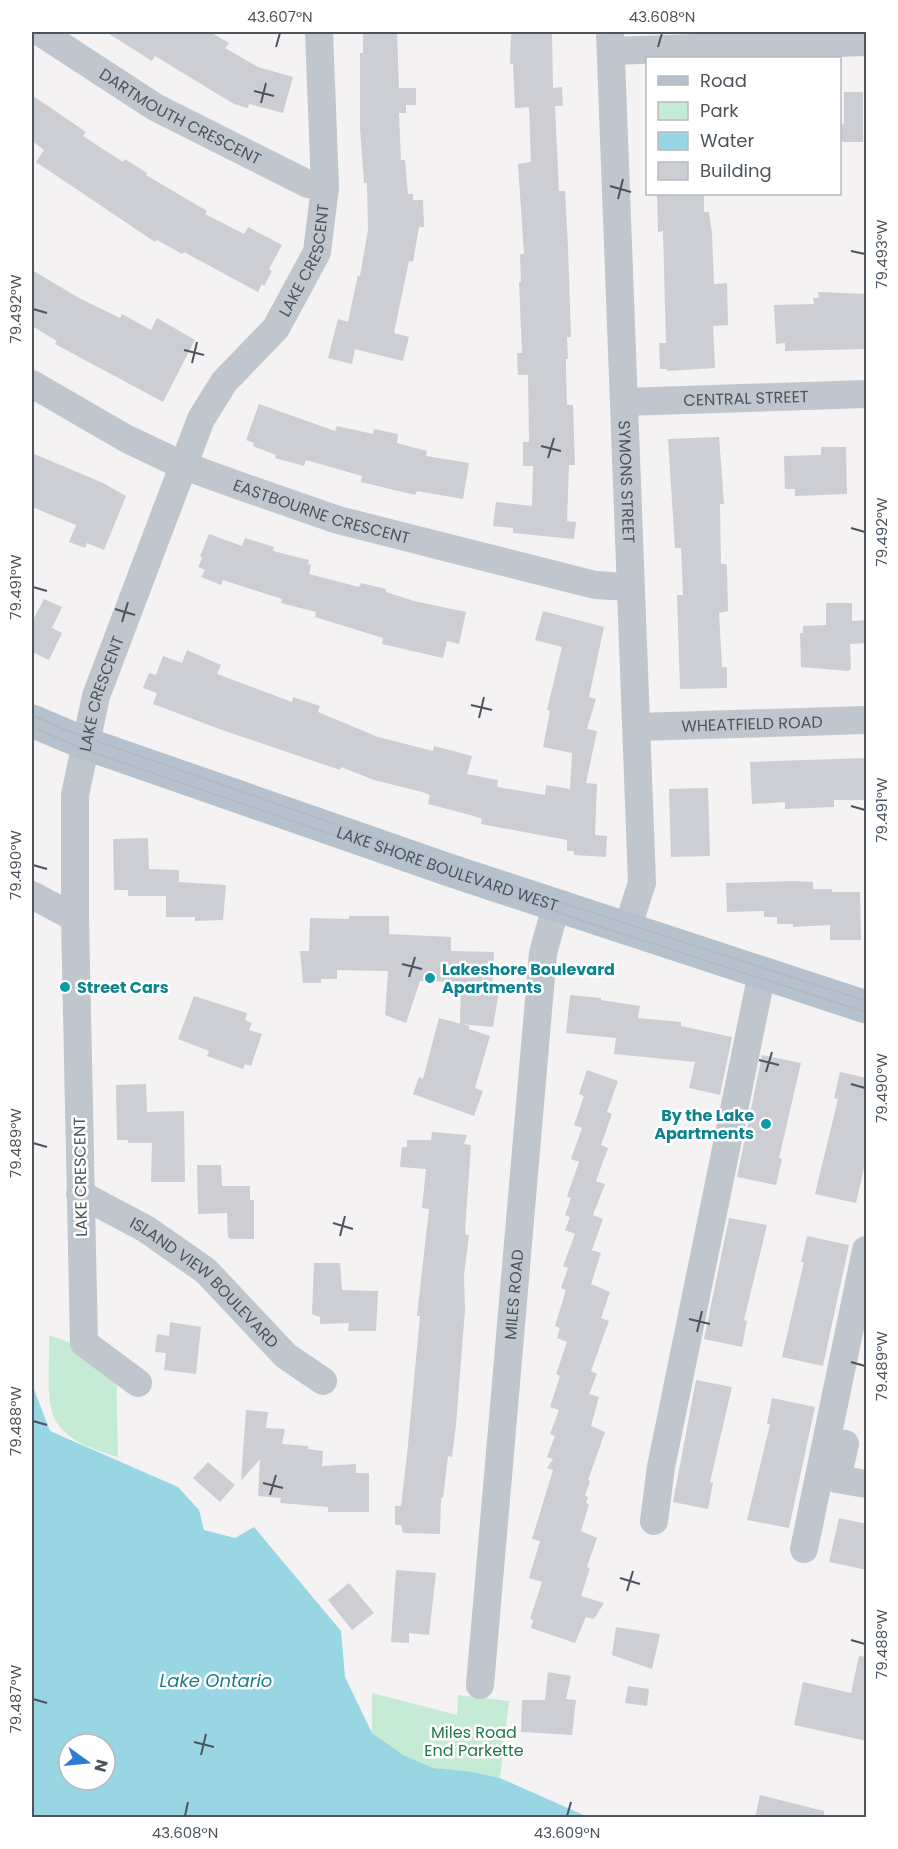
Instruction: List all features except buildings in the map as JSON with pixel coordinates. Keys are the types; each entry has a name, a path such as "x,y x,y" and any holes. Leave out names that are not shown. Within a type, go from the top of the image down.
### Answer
{"main road":[{"name":"LAKE SHORE BOULEVARD WEST","path":"32,721 84,743 556,906 867,1007"}],"street":[{"name":"DARTMOUTH CRESCENT","path":"40,32 154,107 308,184 325,187"},
{"name":"LAKE CRESCENT","path":"138,1383 84,1342 75,918 75,795 84,743 96,696 201,419 224,382 276,328 317,252 325,187 319,32"},
{"path":"610,41 867,42"},
{"name":"SYMONS STREET","path":"610,41 630,587 638,727 642,883 627,929"},
{"name":"EASTBOURNE CRESCENT","path":"32,384 127,439 182,465 338,520 595,585 630,587"},
{"name":"CENTRAL STREET","path":"624,402 867,394"},
{"name":"WHEATFIELD ROAD","path":"638,727 867,720"},
{"path":"32,896 75,918"},
{"name":"MILES ROAD","path":"480,1685 543,953 556,906"},
{"path":"654,1521 661,1467 762,973"},
{"name":"ISLAND VIEW BOULEVARD","path":"80,1194 146,1229 206,1271 286,1356 323,1381"},
{"path":"804,1549 867,1250"},
{"path":"867,1342 837,1479 867,1484"}],"green space":[{"path":"49,1335 116,1359 118,1457 92,1448 73,1438 60,1427 53,1415 49,1382"},
{"name":"Miles Road End Parkette","path":"372,1693 457,1715 458,1695 509,1701 500,1778 426,1766 393,1749 372,1733"}],"water":[{"name":"Lake Ontario","path":"32,1384 50,1431 178,1487 199,1510 204,1530 235,1538 254,1527 341,1631 345,1677 372,1733 403,1755 433,1768 473,1772 500,1778 588,1817 32,1817"}],"tram line":[{"path":"32,715 65,730 553,900 866,1001"},
{"path":"32,727 83,749 595,925 866,1012"}],"place":[{"name":"Lakeshore Boulevard Apartments","path":"430,978"},
{"name":"Street Cars","path":"65,987"},
{"name":"By the Lake Apartments","path":"766,1124"}]}
